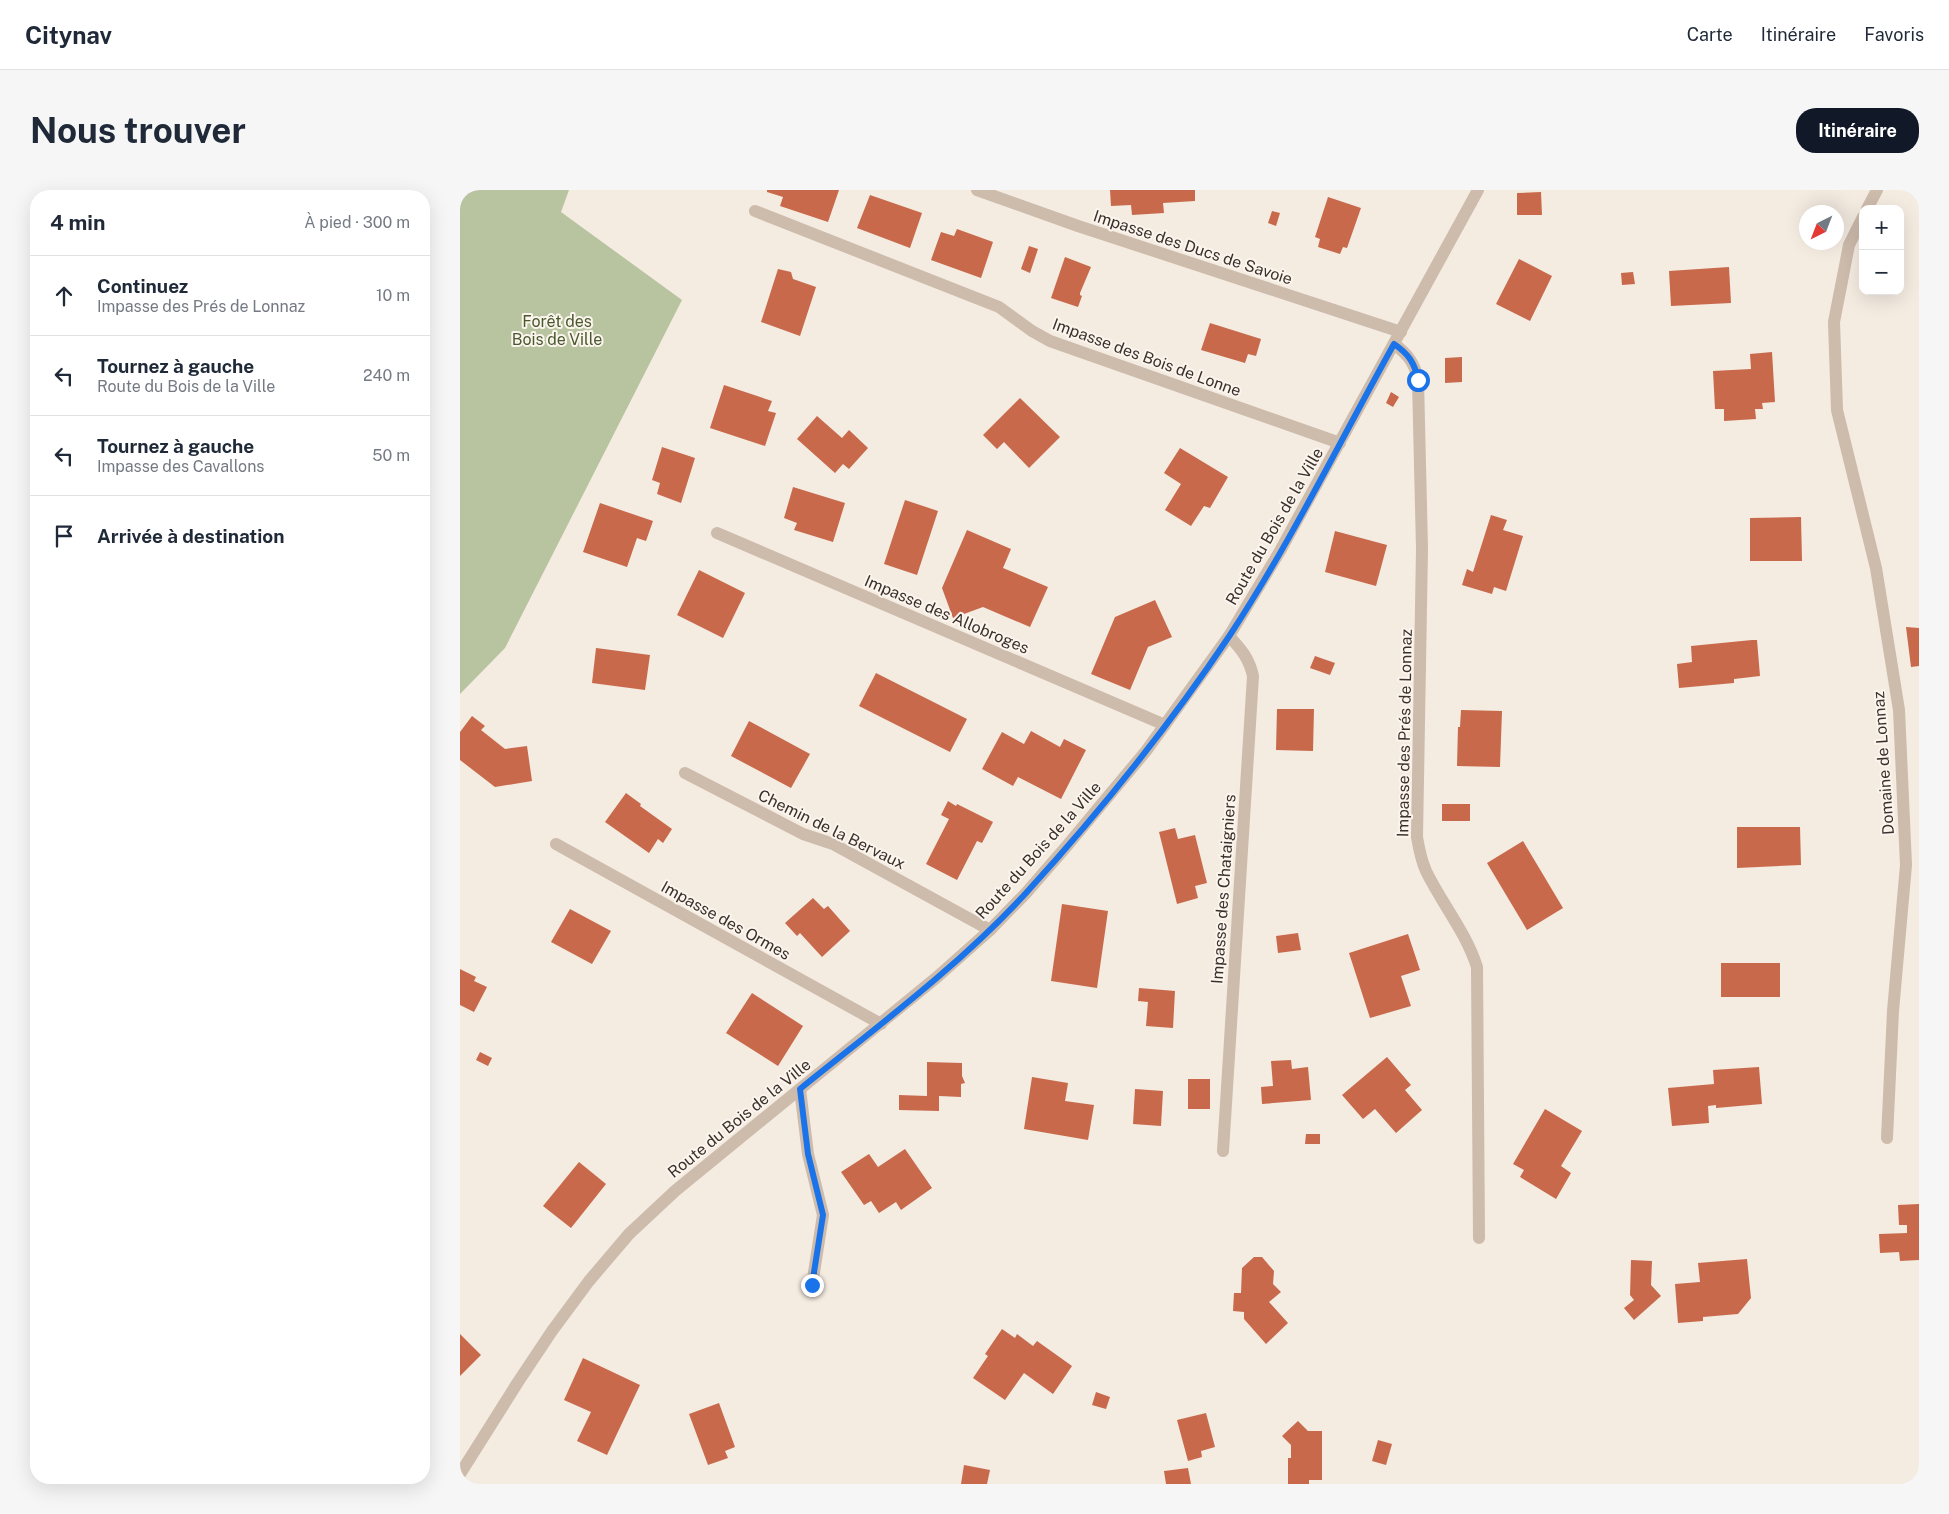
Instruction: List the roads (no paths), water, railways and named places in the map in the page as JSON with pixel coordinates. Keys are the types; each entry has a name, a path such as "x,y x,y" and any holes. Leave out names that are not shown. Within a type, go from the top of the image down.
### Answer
{"street":[{"name":"Impasse des Ducs de Savoie","path":"977,190 1078,226 1401,332"},
{"name":"Route du Bois de la Ville","path":"460,1474 552,1331 618,1245 651,1212 881,1024 990,930 1026,893 1146,751 1229,636 1280,551 1478,190"},
{"path":"1869,205 1877,190"},
{"name":"Impasse des Bois de Lonne","path":"755,211 999,307 1032,331 1050,341 1340,442"},
{"name":"Domaine de Lonnaz","path":"1859,225 1849,244 1834,322 1837,410 1876,568 1899,710 1906,865 1893,1011 1888,1138"},
{"name":"Impasse des Prés de Lonnaz","path":"1394,344 1404,350 1411,359 1418,380 1422,558 1417,837 1426,869 1464,934 1477,967 1479,1238"},
{"name":"Impasse des Allobroges","path":"717,533 1164,725"},
{"name":"Impasse des Chataigniers","path":"1223,1151 1253,676 1244,651 1229,636"},
{"name":"Chemin de la Bervaux","path":"685,773 803,834 833,844 990,930"},
{"name":"Impasse des Ormes","path":"556,844 881,1024"},
{"path":"800,1089 808,1154 823,1215 812,1285"}],"park label":[{"name":"Forêt des Bois de Ville","path":"557,330"}]}
